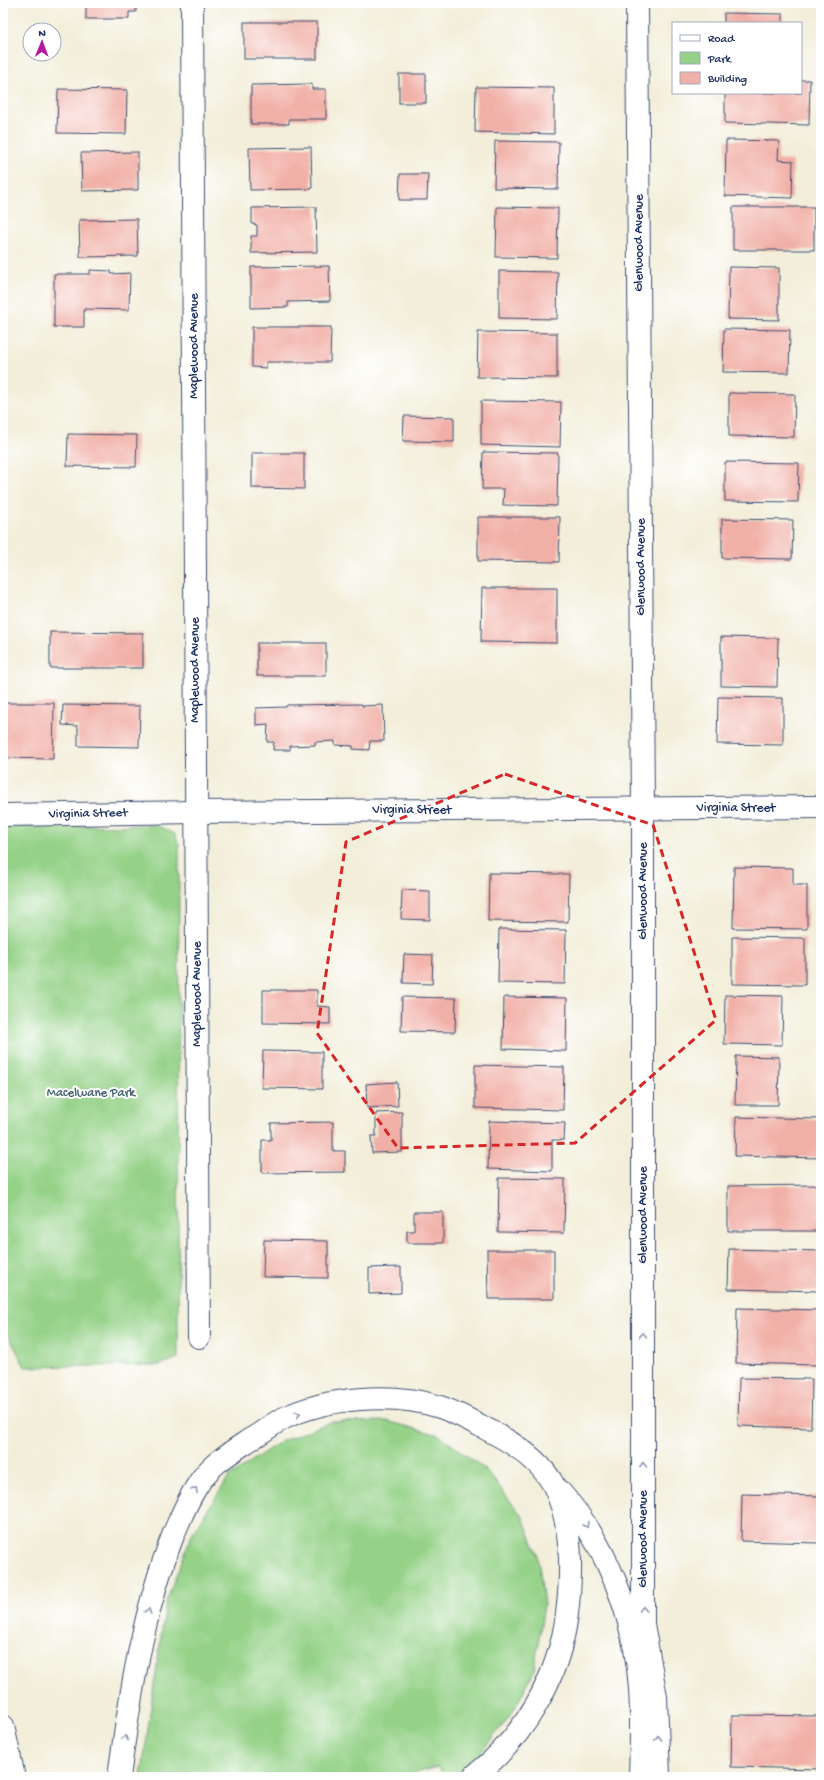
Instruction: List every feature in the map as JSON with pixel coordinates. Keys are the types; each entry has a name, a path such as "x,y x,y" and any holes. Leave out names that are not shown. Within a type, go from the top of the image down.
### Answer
{"main road":[{"name":"Maplewood Avenue","path":"192,3 199,1337"},
{"name":"Glenwood Avenue","path":"637,3 643,808 643,1624 656,1697 659,1777"},
{"name":"Virginia Street","path":"3,815 821,807"},
{"path":"119,1777 123,1745 146,1615 166,1555 184,1510 198,1484 221,1458 282,1419 320,1406 362,1400 403,1398 441,1408 511,1442 537,1464 576,1509 595,1541 613,1578 629,1622 640,1689 640,1777"},
{"path":"473,1777 493,1761 519,1731 541,1697 564,1634 570,1579 570,1556 563,1509 553,1484"},
{"path":"3,1726 14,1777"}],"highlighted area":[{"path":"505,774 653,825 716,1020 575,1143 398,1148 317,1033 346,842"}],"green space":[{"name":"Macelwane Park","path":"157,825 175,834 179,845 178,1358 160,1365 25,1367 3,1325 3,827"},
{"path":"387,1421 439,1435 486,1470 523,1517 538,1556 544,1605 534,1671 513,1712 480,1754 451,1777 446,1777 438,1767 401,1777 141,1777 166,1602 193,1532 229,1477 279,1442 331,1422"}],"building":[{"path":"86,3 136,3 136,12 129,12 129,19 86,19"},
{"path":"724,13 783,14 783,22 724,22"},
{"path":"244,22 317,22 317,59 244,59"},
{"path":"399,74 426,74 426,103 399,103"},
{"path":"802,80 810,80 809,125 725,123 725,94 802,94"},
{"path":"312,84 312,89 326,89 326,119 289,119 289,124 251,124 251,85"},
{"path":"476,87 554,88 554,134 475,132"},
{"path":"58,89 127,90 126,134 57,133"},
{"path":"726,140 779,141 778,160 793,161 792,198 725,196"},
{"path":"495,141 559,142 558,189 494,188"},
{"path":"311,147 312,189 250,190 249,148"},
{"path":"138,152 138,190 82,191 81,153"},
{"path":"400,174 428,174 427,200 399,200"},
{"path":"316,207 317,252 251,253 251,236 257,236 257,225 252,224 252,208"},
{"path":"497,207 558,208 557,258 496,257"},
{"path":"733,207 814,207 814,250 733,250"},
{"path":"137,219 138,256 80,257 79,220"},
{"path":"329,266 330,301 288,302 288,307 251,308 251,267"},
{"path":"729,267 779,268 779,320 728,319"},
{"path":"90,270 111,271 111,274 130,273 129,310 84,309 84,327 54,327 54,274 90,274"},
{"path":"499,271 558,272 557,319 499,318"},
{"path":"252,327 331,327 330,362 266,362 266,368 252,367"},
{"path":"724,329 790,330 789,373 723,372"},
{"path":"478,332 557,333 557,378 477,377"},
{"path":"729,393 795,394 794,437 729,436"},
{"path":"481,401 561,402 560,447 481,445"},
{"path":"404,416 454,417 454,442 403,441"},
{"path":"68,434 137,435 136,467 67,466"},
{"path":"483,452 558,453 557,506 503,505 504,489 482,489"},
{"path":"252,453 304,453 304,489 252,488"},
{"path":"725,462 799,463 798,502 725,501"},
{"path":"478,517 560,517 559,562 478,561"},
{"path":"722,519 793,520 792,559 722,558"},
{"path":"482,588 557,588 557,643 481,642"},
{"path":"50,632 143,633 143,668 50,668"},
{"path":"721,637 778,638 777,687 721,686"},
{"path":"257,643 326,643 326,676 257,676"},
{"path":"718,697 783,698 783,745 717,744"},
{"path":"3,703 54,703 53,759 3,758"},
{"path":"362,704 362,706 383,705 384,741 370,741 369,750 353,749 353,746 335,745 335,741 315,742 315,745 290,746 290,750 273,750 274,742 267,742 268,724 256,725 256,708 286,707 287,705"},
{"path":"63,705 140,706 139,747 78,746 78,726 62,725"},
{"path":"734,867 793,868 793,885 807,885 807,929 733,928"},
{"path":"489,873 569,874 568,922 488,921"},
{"path":"402,890 430,891 430,920 401,919"},
{"path":"499,929 566,930 565,984 498,983"},
{"path":"732,937 805,938 805,985 732,984"},
{"path":"404,954 433,955 432,984 403,983"},
{"path":"263,990 317,990 317,1006 330,1007 330,1024 263,1023"},
{"path":"725,995 783,996 782,1045 724,1044"},
{"path":"402,997 456,998 455,1032 401,1031"},
{"path":"504,997 567,998 566,1051 503,1049"},
{"path":"263,1051 322,1052 322,1089 262,1088"},
{"path":"736,1056 779,1057 778,1105 735,1105"},
{"path":"475,1065 564,1067 563,1110 475,1108"},
{"path":"397,1082 398,1106 367,1108 366,1084"},
{"path":"402,1112 402,1152 372,1153 371,1136 376,1136 376,1113"},
{"path":"736,1117 821,1119 821,1158 735,1156"},
{"path":"489,1121 565,1123 564,1140 552,1140 552,1171 488,1169"},
{"path":"333,1122 333,1151 345,1151 345,1172 262,1173 262,1140 271,1140 271,1123"},
{"path":"499,1178 565,1179 564,1233 498,1232"},
{"path":"821,1185 821,1231 728,1231 728,1186"},
{"path":"414,1212 443,1212 443,1243 407,1243 407,1231 414,1231"},
{"path":"264,1240 328,1241 328,1278 263,1277"},
{"path":"729,1249 821,1251 821,1291 728,1289"},
{"path":"487,1250 554,1250 554,1299 488,1299"},
{"path":"401,1267 401,1293 369,1294 369,1268"},
{"path":"737,1308 819,1310 818,1365 736,1363"},
{"path":"739,1378 812,1379 811,1428 738,1426"},
{"path":"742,1494 821,1496 820,1543 741,1541"},
{"path":"732,1715 821,1716 821,1769 731,1767"}]}
